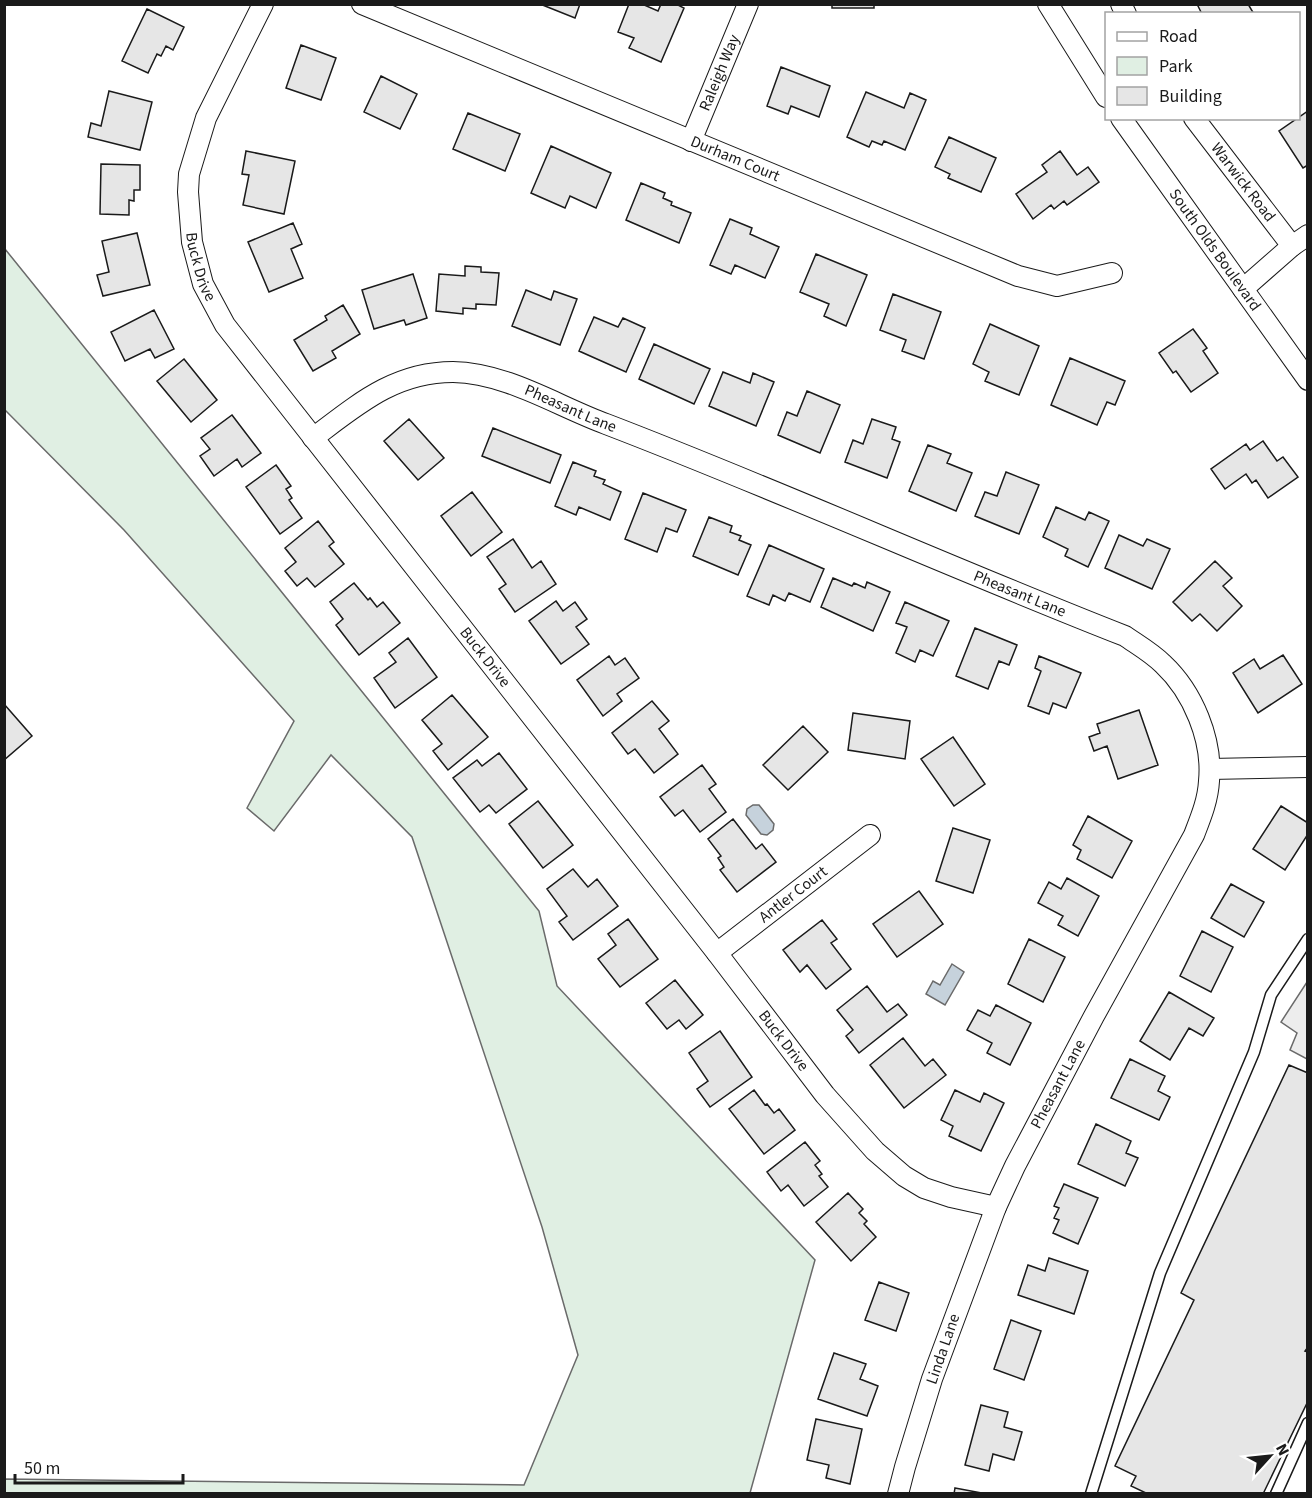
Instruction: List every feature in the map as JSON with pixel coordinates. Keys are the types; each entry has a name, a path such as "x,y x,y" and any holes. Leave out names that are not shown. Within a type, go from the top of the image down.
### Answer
{"street":[{"name":"Buck Drive","path":"263,4 206,118 193,157 188,192 192,243 203,284 225,325 717,953 825,1095 875,1151 904,1176 924,1188 951,1197 996,1207"},
{"name":"Durham Court","path":"362,4 1018,276 1057,286 1112,273"},
{"name":"Raleigh Way","path":"691,141 748,4"},
{"path":"1048,4 1105,94"},
{"name":"South Olds Boulevard","path":"1123,120 1308,380"},
{"name":"Warwick Road","path":"1196,120 1300,240"},
{"path":"1243,289 1300,240"},
{"name":"Pheasant Lane","path":"313,438 360,402 388,385 420,375 453,372 484,376 516,386 578,414 672,450 1125,636 1164,665 1192,703 1206,741 1210,769 1205,803 1194,835 1094,1016 1015,1166 996,1207"},
{"path":"1210,769 1308,767"},
{"name":"Antler Court","path":"717,953 870,835"},
{"name":"Linda Lane","path":"898,1494 933,1379 996,1207"}],"lane":[{"path":"1092,1493 1160,1273 1254,1052 1271,995 1308,939"},
{"path":"1276,1494 1308,1423"}],"green space":[{"path":"5,249 539,911 557,986 815,1260 750,1493 5,1493 5,1479 524,1485 578,1355 542,1227 412,837 331,755 274,831 247,808 294,721 124,530 5,410"}],"shaded area":[{"path":"753,805 759,805 774,824 773,830 767,835 761,834 746,815 747,809"},
{"path":"952,964 964,972 945,1005 926,994 933,981 940,985"},
{"path":"1307,982 1307,1059 1290,1050 1297,1033 1281,1022"}],"building":[{"path":"540,4 580,4 575,18"},
{"path":"629,4 642,4 658,11 661,4 676,4 684,8 661,62 629,48 634,38 618,32"},
{"path":"832,4 874,4 874,8 832,8"},
{"path":"1197,4 1248,4 1253,12 1201,12"},
{"path":"147,9 184,27 173,50 166,46 161,56 157,54 148,73 122,61"},
{"path":"301,45 336,58 321,100 286,88"},
{"path":"781,67 830,86 819,117 791,106 788,114 767,106"},
{"path":"381,76 417,94 400,129 364,112"},
{"path":"109,91 152,102 140,150 88,137 91,123 101,126"},
{"path":"866,92 904,108 910,93 926,100 905,150 884,141 882,145 872,141 869,147 847,137"},
{"path":"1308,111 1308,165 1303,168 1279,131 1295,120 1300,120 1300,117"},
{"path":"468,113 520,134 505,171 453,149"},
{"path":"949,137 996,158 981,192 948,178 950,174 935,167"},
{"path":"551,146 611,173 596,208 570,196 565,208 531,193"},
{"path":"246,151 295,161 284,214 243,205 249,175 242,174"},
{"path":"1060,151 1077,175 1088,167 1099,182 1067,205 1064,201 1054,209 1051,205 1033,219 1016,194 1047,172 1042,165"},
{"path":"101,164 140,165 140,190 134,190 134,201 129,200 129,215 100,214"},
{"path":"641,183 665,193 663,198 672,202 671,205 691,213 679,243 626,220"},
{"path":"730,219 752,228 750,234 779,247 765,278 735,265 731,274 710,265"},
{"path":"293,223 302,244 291,249 303,278 269,292 248,242"},
{"path":"137,233 150,285 103,296 97,275 109,272 102,241"},
{"path":"816,254 867,275 846,326 824,316 829,304 800,292"},
{"path":"465,266 481,267 481,272 499,273 496,305 476,304 476,309 463,308 463,314 436,311 439,274 465,276"},
{"path":"413,274 427,318 406,325 404,320 374,329 362,290"},
{"path":"526,290 551,300 554,291 577,299 560,345 512,326"},
{"path":"893,294 941,312 924,359 902,351 906,340 880,330"},
{"path":"343,305 360,334 332,351 336,358 313,371 294,340 327,320 325,316"},
{"path":"154,310 174,349 155,358 150,349 125,361 111,332"},
{"path":"594,317 618,327 623,318 645,328 626,372 579,351"},
{"path":"990,324 1039,346 1019,395 985,381 989,372 973,364"},
{"path":"1193,329 1207,348 1203,351 1218,373 1191,392 1176,371 1173,373 1159,353"},
{"path":"654,344 710,369 694,404 639,379"},
{"path":"1070,358 1125,381 1115,405 1107,402 1097,425 1051,405"},
{"path":"184,359 217,400 191,422 157,381"},
{"path":"723,372 750,383 753,373 774,382 756,426 709,406"},
{"path":"807,391 840,405 820,453 778,435 787,412 797,416"},
{"path":"232,415 261,453 242,467 237,459 214,476 200,456 210,449 201,438"},
{"path":"409,419 444,458 418,480 384,441"},
{"path":"872,419 896,427 892,439 900,442 887,478 845,462 853,440 863,444"},
{"path":"493,428 561,455 550,483 482,456"},
{"path":"1263,441 1277,461 1283,457 1298,477 1268,498 1256,480 1252,483 1246,474 1225,489 1211,469 1246,444 1250,450"},
{"path":"928,445 951,454 947,463 972,473 956,511 909,491"},
{"path":"573,462 596,471 594,476 605,480 603,484 621,492 610,520 579,507 576,515 555,506"},
{"path":"276,465 291,486 286,489 292,498 289,500 302,518 280,534 246,487"},
{"path":"1006,472 1039,485 1019,534 975,516 985,492 997,496"},
{"path":"472,492 502,532 471,556 441,516"},
{"path":"643,493 686,510 677,532 666,528 657,552 625,539"},
{"path":"1056,507 1085,520 1089,512 1109,521 1088,567 1065,556 1068,549 1043,537"},
{"path":"709,517 732,526 730,532 741,536 739,540 751,545 738,575 693,556"},
{"path":"318,521 334,542 329,546 344,564 315,587 307,578 297,586 285,571 296,562 285,548"},
{"path":"1119,535 1143,546 1147,539 1170,549 1152,589 1105,568"},
{"path":"513,539 532,568 541,561 556,584 515,612 499,589 506,584 487,557"},
{"path":"769,545 824,569 810,602 789,593 785,601 773,595 769,605 747,596"},
{"path":"1215,561 1232,578 1223,586 1242,606 1217,631 1200,614 1192,621 1173,602"},
{"path":"833,578 852,586 854,583 865,588 867,582 890,592 873,631 821,607"},
{"path":"354,583 377,607 383,602 400,623 359,655 336,625 343,619 330,602"},
{"path":"556,601 563,611 575,602 587,619 576,627 589,644 561,664 529,621"},
{"path":"905,602 949,621 933,656 920,650 915,662 896,653 907,627 896,623"},
{"path":"975,628 1017,645 1009,665 999,661 988,689 956,676"},
{"path":"408,638 437,677 395,708 374,678 396,662 389,653"},
{"path":"1283,655 1302,684 1258,713 1233,673 1254,659 1260,669"},
{"path":"609,656 615,665 625,658 639,678 617,694 622,701 603,716 577,680"},
{"path":"1039,656 1081,673 1066,708 1053,703 1049,714 1028,706 1041,671 1035,668"},
{"path":"452,695 488,737 448,770 433,751 442,744 422,720"},
{"path":"652,701 669,721 659,729 678,754 654,773 635,749 628,754 612,733"},
{"path":"4,704 32,736 4,760"},
{"path":"1139,710 1158,765 1118,779 1107,746 1094,751 1089,737 1100,733 1097,724"},
{"path":"853,713 910,721 905,759 848,750"},
{"path":"803,726 828,752 788,790 763,765"},
{"path":"953,737 985,784 954,806 921,759"},
{"path":"499,753 527,789 496,813 489,805 480,812 453,778 477,760 482,766"},
{"path":"702,765 716,784 709,789 726,812 700,832 683,810 675,816 660,797"},
{"path":"538,801 573,845 543,868 509,824"},
{"path":"1281,806 1308,823 1308,834 1285,870 1253,849"},
{"path":"1088,816 1132,841 1112,878 1077,859 1081,850 1073,845"},
{"path":"733,819 756,849 762,844 776,862 737,892 720,870 724,867 718,858 721,856 708,839"},
{"path":"953,828 990,840 973,893 936,881"},
{"path":"573,869 588,887 597,879 618,906 573,940 559,922 567,916 547,889"},
{"path":"1067,878 1099,896 1078,936 1058,925 1063,916 1038,903 1049,882 1061,889"},
{"path":"1231,884 1264,902 1244,937 1211,918"},
{"path":"919,891 943,924 897,957 873,924"},
{"path":"628,919 658,959 620,987 598,959 616,945 608,934"},
{"path":"822,920 837,939 831,943 851,969 826,989 807,965 800,972 783,950"},
{"path":"1202,931 1233,947 1211,992 1180,976"},
{"path":"1029,939 1065,957 1043,1002 1008,984"},
{"path":"675,980 703,1015 686,1029 679,1020 667,1029 646,1003"},
{"path":"867,986 887,1012 898,1004 907,1015 859,1053 846,1036 853,1030 837,1010"},
{"path":"1169,992 1214,1018 1203,1036 1189,1028 1170,1060 1140,1041"},
{"path":"996,1005 1031,1023 1010,1065 987,1053 992,1043 967,1030 978,1010 990,1016"},
{"path":"720,1031 752,1077 710,1107 697,1089 708,1081 689,1053"},
{"path":"903,1038 925,1066 933,1059 946,1075 904,1108 870,1065"},
{"path":"1130,1059 1165,1076 1158,1091 1170,1097 1159,1120 1111,1098"},
{"path":"1289,1065 1308,1073 1308,1347 1305,1351 1308,1352 1308,1401 1263,1494 1148,1494 1131,1486 1136,1476 1115,1466 1194,1300 1181,1293"},
{"path":"754,1090 774,1113 779,1109 795,1130 764,1154 729,1109"},
{"path":"955,1090 980,1102 984,1093 1004,1103 981,1151 949,1136 953,1126 941,1120"},
{"path":"1096,1124 1131,1141 1126,1153 1138,1158 1125,1186 1078,1164"},
{"path":"805,1142 820,1161 815,1165 822,1174 819,1176 828,1187 804,1206 788,1185 781,1191 767,1172"},
{"path":"1064,1184 1098,1198 1078,1244 1053,1233 1059,1220 1054,1218 1059,1208 1054,1206"},
{"path":"848,1193 863,1209 859,1213 867,1221 864,1224 876,1237 851,1261 816,1222"},
{"path":"1049,1258 1088,1271 1074,1314 1018,1295 1028,1265 1045,1271"},
{"path":"879,1282 909,1293 896,1331 865,1320"},
{"path":"1011,1320 1041,1331 1024,1380 994,1369"},
{"path":"834,1353 866,1364 860,1379 878,1386 867,1416 818,1399"},
{"path":"981,1405 1008,1412 1004,1427 1022,1432 1014,1460 993,1454 989,1471 965,1465"},
{"path":"816,1419 862,1429 850,1484 826,1478 829,1465 807,1460"},
{"path":"955,1488 987,1494 954,1494"}]}
